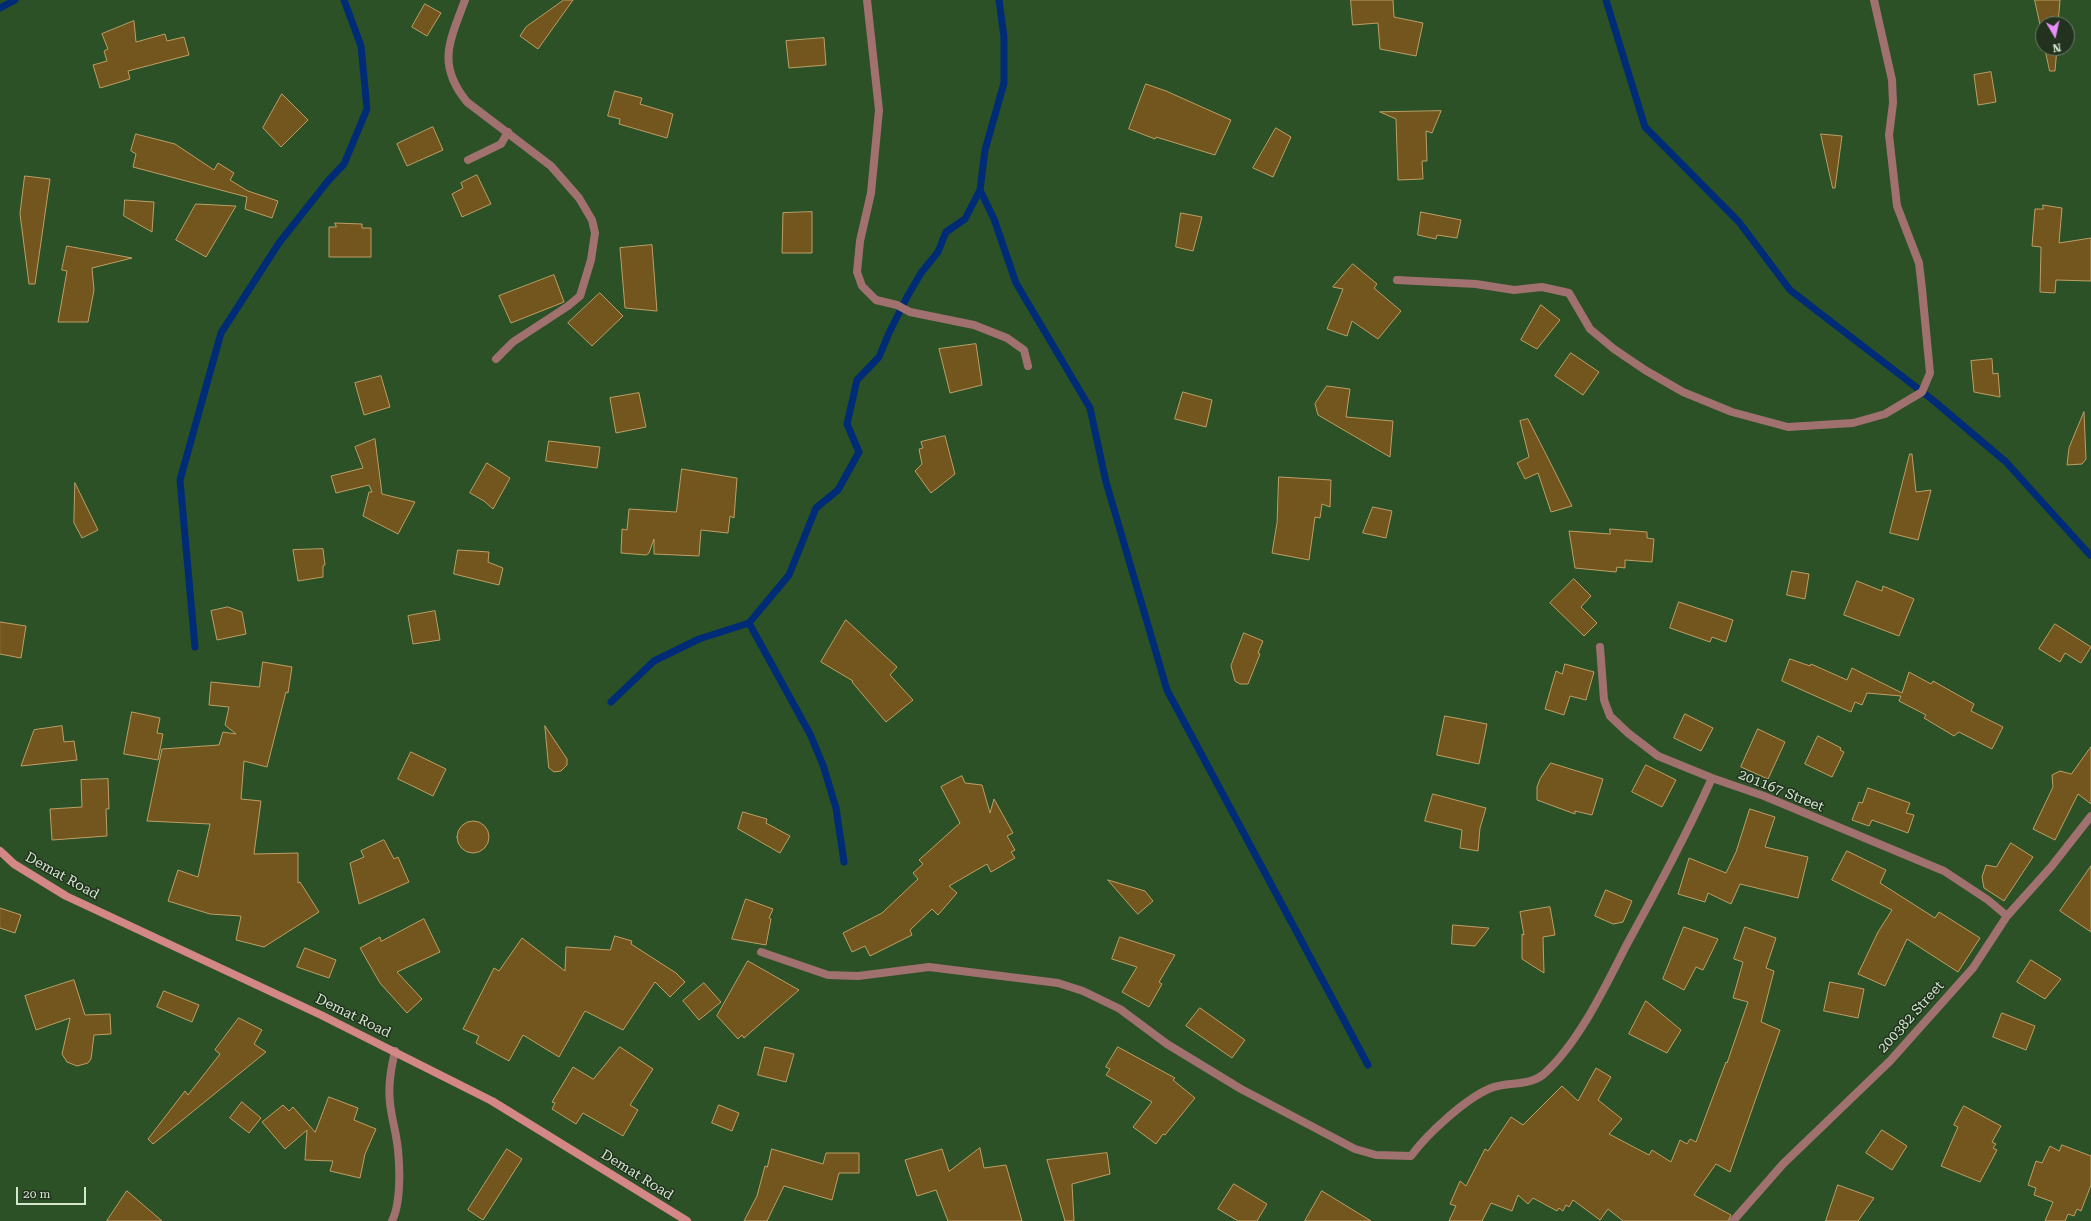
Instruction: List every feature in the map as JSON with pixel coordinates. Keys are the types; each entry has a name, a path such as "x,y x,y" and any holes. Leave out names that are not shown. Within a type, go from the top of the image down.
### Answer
{"street":[{"path":"465,0 449,46 447,62 450,76 457,89 467,102 551,166 579,198 592,220 595,233 591,260 580,296 568,306 513,342 496,358"},
{"path":"867,0 879,110 871,193 860,241 857,272 862,286 876,300 897,304 910,312 974,325 1007,338 1024,350 1028,366"},
{"path":"1397,280 1476,284 1514,290 1542,287 1569,293 1590,329 1614,349 1645,370 1683,392 1732,412 1788,427 1853,424 1885,414 1922,392 1930,373 1919,262 1897,206 1893,180 1889,135 1893,103 1892,80 1874,0"},
{"path":"468,160 501,144 508,132"},
{"name":"201167 Street","path":"1600,647 1604,700 1610,716 1628,733 1658,756 1712,778 1764,796 1944,871 1988,900 2007,916"},
{"path":"761,952 828,975 858,976 929,966 1058,983 1083,991 1120,1009 1167,1044 1241,1089 1355,1149 1376,1155 1411,1156 1422,1141 1470,1099 1491,1088 1509,1083 1528,1083 1544,1074 1564,1054 1614,969 1692,822 1712,778"},
{"name":"200382 Street","path":"1733,1221 1783,1164 1890,1061 1972,968 2007,916 2051,867 2091,816"},
{"name":"Demat Road","path":"0,851 14,864 66,896 395,1051 492,1101 687,1221"},
{"path":"392,1221 395,1214 398,1192 399,1165 397,1138 390,1105 389,1081 395,1051"}],"building":[{"path":"564,0 573,0 538,49 520,36 526,27"},
{"path":"1351,0 1393,0 1394,17 1423,23 1416,56 1380,49 1378,23 1353,25"},
{"path":"2035,0 2060,0 2059,16 2038,16"},
{"path":"425,4 441,13 427,36 412,27"},
{"path":"134,21 136,42 165,34 167,41 184,37 189,55 128,71 130,79 100,88 93,65 107,61 104,51 108,49 102,34"},
{"path":"824,38 826,65 789,68 786,41"},
{"path":"2047,56 2056,56 2055,71 2050,71"},
{"path":"1991,72 1996,102 1978,105 1974,75"},
{"path":"1146,84 1166,91 1231,120 1215,155 1156,137 1155,139 1129,129"},
{"path":"615,91 642,98 640,104 673,114 667,138 619,124 620,119 608,116"},
{"path":"282,94 308,120 281,147 263,128"},
{"path":"1441,111 1432,133 1426,131 1427,161 1422,161 1423,179 1398,180 1396,119 1380,112"},
{"path":"433,127 443,150 407,166 397,144"},
{"path":"1276,128 1291,137 1273,177 1253,168"},
{"path":"136,134 175,144 214,170 218,163 234,173 230,180 248,191 278,201 272,218 245,209 247,197 133,167 136,154 131,151"},
{"path":"1821,134 1842,136 1835,188 1833,188"},
{"path":"477,175 491,204 462,217 452,194 463,188 461,183"},
{"path":"25,176 50,179 35,284 29,284 20,214"},
{"path":"125,200 154,202 152,232 124,216"},
{"path":"196,204 236,206 206,257 176,240"},
{"path":"2043,205 2062,208 2059,243 2091,238 2091,281 2056,280 2055,293 2040,292 2041,247 2032,246 2035,209 2043,209"},
{"path":"812,212 812,253 782,253 783,213"},
{"path":"1421,212 1461,220 1457,238 1437,235 1436,239 1418,235"},
{"path":"1181,213 1202,217 1193,251 1176,247"},
{"path":"335,223 362,224 362,228 371,228 371,257 329,257 329,227 336,227"},
{"path":"652,245 657,311 625,308 620,248"},
{"path":"67,246 132,258 92,268 94,290 88,322 58,322 67,271 62,270"},
{"path":"1353,264 1377,284 1374,288 1401,311 1378,339 1352,321 1347,336 1327,329 1343,289 1333,287"},
{"path":"554,275 564,302 511,323 499,296"},
{"path":"600,293 623,316 592,346 568,323"},
{"path":"1541,305 1560,320 1537,349 1521,340"},
{"path":"976,344 982,385 950,393 939,349"},
{"path":"1571,353 1599,372 1583,395 1555,376"},
{"path":"1992,359 1993,374 1998,373 2000,397 1974,392 1971,361"},
{"path":"381,376 390,407 364,415 355,383"},
{"path":"1327,386 1350,389 1346,417 1393,421 1390,457 1318,415 1315,404"},
{"path":"1183,392 1212,400 1206,427 1175,419"},
{"path":"639,393 646,427 616,433 610,398"},
{"path":"2084,412 2086,459 2082,464 2067,465 2069,448"},
{"path":"1528,419 1572,506 1551,512 1538,473 1525,479 1517,463 1529,457 1520,421"},
{"path":"945,436 955,474 931,493 915,471 922,464 919,449 923,448 921,442"},
{"path":"375,439 382,494 415,502 398,534 363,516 369,492 372,492 369,485 336,493 331,476 363,468 355,447"},
{"path":"549,441 600,447 597,468 546,461"},
{"path":"1910,454 1912,454 1916,492 1931,490 1918,540 1890,533"},
{"path":"487,463 510,478 493,509 484,501 470,493"},
{"path":"682,469 737,478 734,518 730,516 728,533 701,530 699,556 654,554 654,539 649,553 646,555 621,553 622,529 627,530 629,509 676,512"},
{"path":"1279,477 1331,480 1330,507 1322,504 1320,518 1315,517 1309,560 1272,553 1277,523"},
{"path":"75,483 98,530 82,538 74,523"},
{"path":"1373,507 1392,511 1386,538 1363,533"},
{"path":"1610,529 1647,532 1647,538 1654,539 1652,562 1625,560 1625,568 1617,567 1616,572 1575,568 1569,531 1610,534"},
{"path":"323,549 325,565 323,566 323,577 298,581 293,550"},
{"path":"458,550 489,552 488,562 503,568 499,585 454,574"},
{"path":"1792,571 1809,574 1805,599 1787,595"},
{"path":"1574,579 1591,596 1581,607 1597,623 1584,636 1550,603"},
{"path":"1857,581 1882,591 1883,586 1914,599 1899,636 1844,615"},
{"path":"1679,602 1733,620 1726,642 1712,637 1710,642 1670,628"},
{"path":"228,607 242,612 246,634 217,640 211,611"},
{"path":"435,611 440,640 413,644 408,616"},
{"path":"846,620 897,667 890,675 913,700 886,722 852,682 853,681 821,662"},
{"path":"0,622 26,626 21,658 0,654"},
{"path":"2055,624 2091,647 2081,663 2065,653 2060,662 2039,649"},
{"path":"1244,633 1263,641 1258,653 1260,654 1248,684 1240,684 1235,681 1231,666"},
{"path":"1790,659 1810,666 1811,664 1847,680 1852,668 1902,693 1909,672 1931,684 1933,681 1974,704 1971,711 2003,727 1992,749 1959,732 1954,736 1924,718 1926,715 1899,701 1901,696 1867,693 1862,705 1855,702 1851,712 1782,681"},
{"path":"263,662 292,667 288,693 286,692 267,767 244,761 241,799 261,801 254,854 298,853 298,883 300,882 319,912 264,947 236,940 241,916 210,914 168,901 178,870 198,877 210,824 147,821 162,749 219,745 223,732 236,734 225,725 229,707 209,705 211,682 259,687"},
{"path":"1565,664 1594,672 1586,700 1570,696 1564,715 1545,709 1556,671 1562,674"},
{"path":"132,712 160,718 157,733 163,734 158,760 124,754"},
{"path":"1685,714 1713,728 1701,751 1674,738"},
{"path":"1445,716 1487,724 1479,764 1437,755"},
{"path":"62,726 64,742 74,741 77,760 21,766 34,730"},
{"path":"545,726 567,759 567,765 561,771 554,772 549,768"},
{"path":"1758,729 1785,742 1768,779 1741,767"},
{"path":"1818,736 1841,748 1840,750 1844,752 1832,777 1805,764"},
{"path":"2091,747 2091,804 2078,794 2055,840 2033,829 2053,787 2052,775 2060,771 2071,774"},
{"path":"411,752 446,769 433,796 398,779"},
{"path":"1551,763 1603,779 1592,815 1575,811 1575,814 1537,800 1537,787 1540,779"},
{"path":"1646,765 1676,780 1662,807 1632,792"},
{"path":"962,776 965,783 982,785 990,813 994,799 1013,833 1007,836 1015,850 1011,852 1015,858 991,872 987,864 949,886 957,893 938,915 932,909 910,930 912,935 870,956 865,946 852,952 843,933 882,913 918,879 913,873 923,864 919,860 960,823 941,787"},
{"path":"108,779 109,809 106,809 107,836 52,840 50,809 82,807 81,780"},
{"path":"1868,788 1910,803 1906,813 1914,815 1908,833 1872,820 1869,826 1852,820 1859,802 1862,803"},
{"path":"1433,794 1486,808 1480,828 1478,851 1460,848 1462,830 1425,821"},
{"path":"1750,809 1775,817 1765,847 1808,857 1798,898 1740,884 1731,904 1708,893 1705,902 1678,894 1689,858 1726,873 1736,852"},
{"path":"743,812 767,819 766,823 790,836 780,853 738,829"},
{"path":"470,821 476,821 486,828 489,837 488,843 482,850 476,853 470,853 460,846 457,840 457,834 464,824"},
{"path":"384,840 394,859 398,857 409,882 359,904 350,863 364,857 361,851"},
{"path":"2011,843 2033,857 2004,901 1984,888 1982,877 1986,865 1996,867"},
{"path":"1847,851 1886,870 1880,883 1935,918 1939,912 1980,938 1958,972 1907,939 1885,986 1858,974 1878,932 1892,910 1832,880"},
{"path":"2091,866 2091,932 2060,911"},
{"path":"1108,880 1145,891 1153,901 1138,914"},
{"path":"1606,890 1632,901 1623,922 1613,924 1595,916"},
{"path":"746,899 773,909 769,918 771,919 766,945 732,939"},
{"path":"1550,907 1555,935 1543,937 1544,973 1522,959 1522,934 1524,935 1520,912"},
{"path":"0,908 21,915 15,933 0,928"},
{"path":"424,919 440,952 397,972 422,999 407,1013 380,983 360,948 380,937 381,941"},
{"path":"1453,925 1489,928 1475,946 1452,944"},
{"path":"1684,927 1718,939 1703,970 1696,967 1684,990 1663,979"},
{"path":"1745,927 1776,938 1766,968 1774,971 1761,1022 1780,1030 1730,1172 1716,1164 1694,1195 1731,1215 1728,1221 1623,1221 1608,1209 1600,1220 1573,1200 1569,1207 1566,1205 1563,1211 1559,1208 1557,1211 1533,1198 1528,1204 1518,1195 1512,1211 1491,1203 1482,1221 1449,1221 1456,1206 1450,1204 1460,1181 1466,1186 1485,1149 1488,1151 1511,1117 1523,1125 1562,1086 1578,1101 1596,1068 1611,1077 1598,1100 1622,1119 1609,1134 1649,1155 1652,1150 1671,1162 1680,1140 1687,1144 1690,1139 1696,1142 1726,1062 1727,1063 1748,1002 1733,998 1743,962 1734,959"},
{"path":"615,936 632,941 631,944 676,973 685,982 670,997 655,982 623,1030 585,1011 559,1057 523,1035 509,1061 476,1043 479,1036 463,1029 494,968 499,971 522,938 565,971 566,947 610,950"},
{"path":"1120,937 1175,955 1159,982 1162,984 1149,1007 1122,992 1137,967 1112,959"},
{"path":"305,948 336,960 329,978 297,967"},
{"path":"2031,960 2061,979 2045,999 2017,982"},
{"path":"748,961 799,990 744,1038 742,1035 738,1039 717,1016"},
{"path":"74,980 85,1015 110,1014 111,1034 94,1035 91,1059 88,1063 77,1066 67,1062 62,1054 70,1018 36,1030 25,996"},
{"path":"1830,982 1864,989 1858,1018 1824,1011"},
{"path":"704,983 721,1002 699,1020 683,1001"},
{"path":"164,991 199,1005 192,1022 157,1007"},
{"path":"1646,1001 1681,1030 1667,1053 1629,1034"},
{"path":"1200,1008 1245,1040 1232,1058 1186,1026"},
{"path":"2002,1013 2035,1026 2026,1050 1993,1037"},
{"path":"239,1018 262,1030 254,1044 266,1052 153,1144 148,1139 185,1091 188,1095 220,1054 215,1050"},
{"path":"620,1047 653,1069 630,1105 638,1110 623,1136 583,1113 576,1124 552,1109 555,1103 552,1102 573,1067 593,1079"},
{"path":"765,1047 794,1054 786,1082 758,1075"},
{"path":"1118,1047 1175,1078 1173,1080 1195,1098 1156,1144 1133,1127 1152,1102 1106,1075 1110,1069 1106,1067"},
{"path":"329,1097 358,1108 354,1120 376,1129 365,1154 360,1178 330,1171 333,1161 305,1160 307,1130 285,1149 262,1122 283,1105 289,1111 293,1107 315,1132"},
{"path":"242,1102 261,1118 249,1133 230,1118"},
{"path":"719,1105 739,1113 732,1131 712,1123"},
{"path":"1964,1106 2001,1126 1992,1142 1996,1144 1993,1148 1997,1150 1980,1182 1941,1166 1958,1127 1954,1125"},
{"path":"1882,1130 1907,1146 1892,1170 1866,1153"},
{"path":"2062,1145 2091,1156 2091,1185 2081,1211 2077,1209 2074,1216 2068,1214 2065,1221 2045,1221 2053,1202 2034,1195 2036,1188 2028,1185 2036,1161 2042,1163 2050,1146 2059,1151"},
{"path":"980,1148 984,1168 1006,1165 1022,1221 948,1221 936,1190 917,1196 905,1160 942,1149 949,1171"},
{"path":"507,1149 522,1159 483,1220 468,1210"},
{"path":"772,1149 823,1164 826,1153 859,1153 859,1173 839,1173 832,1200 784,1186 767,1221 744,1221 757,1196 765,1166 767,1167"},
{"path":"1107,1153 1110,1174 1072,1184 1074,1221 1065,1221 1047,1160"},
{"path":"1234,1184 1267,1204 1257,1221 1238,1221 1218,1209"},
{"path":"1838,1185 1874,1198 1858,1221 1826,1221"},
{"path":"127,1191 162,1221 107,1221"},
{"path":"1322,1191 1371,1221 1305,1221"}],"waterway":[{"path":"0,8 15,0"},
{"path":"195,647 180,480 221,333 279,243 328,181 344,164 367,109 361,46 344,0"},
{"path":"611,702 654,661 699,639 749,623 789,575 816,508 838,490 859,452 847,424 857,380 879,357 889,333 921,273 938,252 946,232 965,219 980,190 985,150 1004,83 1004,37 999,0"},
{"path":"1606,0 1645,127 1739,222 1790,290 1934,401 2006,462 2090,555"},
{"path":"980,190 994,219 1016,283 1090,408 1106,482 1167,690 1368,1065"},
{"path":"749,623 810,734 823,765 836,808 844,862"}]}
